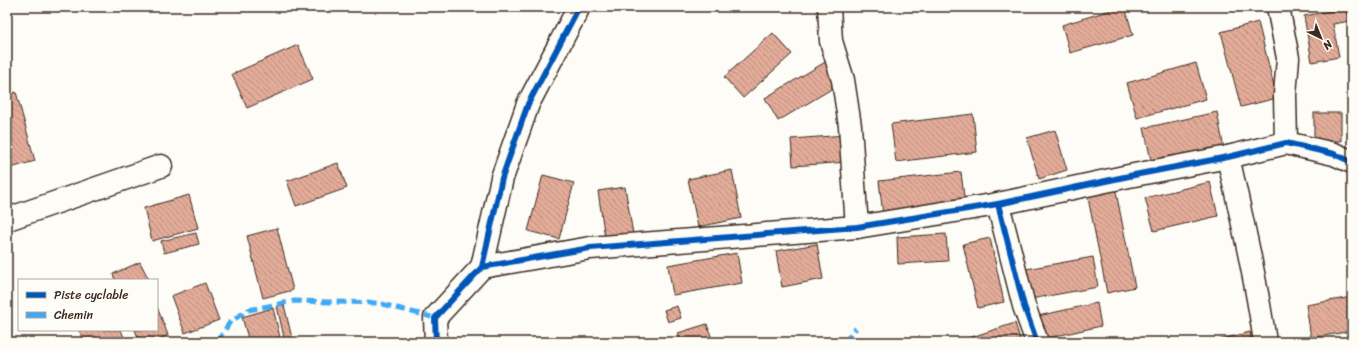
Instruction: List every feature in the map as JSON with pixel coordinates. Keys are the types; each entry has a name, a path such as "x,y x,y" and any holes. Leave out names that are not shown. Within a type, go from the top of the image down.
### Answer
{"street":[{"path":"436,342 435,318 482,267 502,178 528,104 579,7"},
{"path":"829,7 831,41 843,80 850,126 857,227"},
{"path":"1278,7 1288,58 1285,96 1286,143"},
{"path":"482,267 590,248 857,227 998,204 1128,176 1228,157 1286,143 1334,154 1352,162"},
{"path":"1228,157 1259,300 1265,342"},
{"path":"7,217 161,166"},
{"path":"998,204 1024,306 1037,342"}],"building":[{"path":"1125,7 1133,35 1070,53 1062,25"},
{"path":"1347,8 1350,21 1333,24 1339,57 1312,62 1304,16"},
{"path":"1258,22 1277,98 1241,107 1221,32"},
{"path":"773,33 792,54 743,98 724,77"},
{"path":"298,45 313,79 247,108 232,74"},
{"path":"827,61 840,84 778,121 765,98"},
{"path":"1196,63 1206,99 1137,118 1127,83"},
{"path":"16,92 35,161 7,169 7,95"},
{"path":"1217,112 1224,149 1152,165 1144,128"},
{"path":"1314,113 1341,113 1341,141 1314,141"},
{"path":"973,114 977,152 896,162 891,124"},
{"path":"1055,130 1067,170 1039,179 1027,138"},
{"path":"846,135 847,162 793,166 791,139"},
{"path":"338,163 347,188 296,206 287,181"},
{"path":"732,170 741,218 698,227 688,179"},
{"path":"961,172 965,205 883,215 879,181"},
{"path":"543,175 574,183 559,239 528,231"},
{"path":"1210,182 1218,216 1154,231 1145,198"},
{"path":"625,187 633,234 605,238 598,191"},
{"path":"1115,187 1135,287 1107,293 1087,193"},
{"path":"189,195 198,228 152,241 144,208"},
{"path":"277,228 293,290 263,298 247,236"},
{"path":"196,233 199,244 164,253 161,241"},
{"path":"946,234 948,261 898,264 897,237"},
{"path":"990,238 1004,302 978,308 963,244"},
{"path":"817,244 823,279 782,287 776,251"},
{"path":"737,253 742,283 673,295 668,265"},
{"path":"1093,257 1098,287 1025,300 1021,270"},
{"path":"140,262 148,279 115,279 113,274"},
{"path":"205,283 219,320 185,333 171,296"},
{"path":"1352,297 1352,331 1311,338 1306,305"},
{"path":"1097,303 1101,326 1043,339 1038,316"},
{"path":"284,305 293,342 285,342 277,306"},
{"path":"677,306 681,318 668,322 664,310"},
{"path":"273,308 281,342 249,342 242,317"},
{"path":"158,310 168,335 152,342 140,342 135,331 158,331"},
{"path":"1015,323 1021,342 956,342"},
{"path":"707,324 713,342 681,342 678,333"},
{"path":"79,331 121,331 126,342 84,342"},
{"path":"1250,332 1252,342 1211,342"}],"marked path":[{"path":"217,342 230,322 248,310 294,301 378,303 435,318"},
{"path":"845,342 856,328"}],"cycle path":[{"path":"436,342 435,318 482,267 502,178 528,104 579,7"},
{"path":"1037,342 1024,306 998,204 1129,176 1228,157 1286,143 1334,154 1352,162"},
{"path":"482,267 590,248 857,227 998,204"}]}
